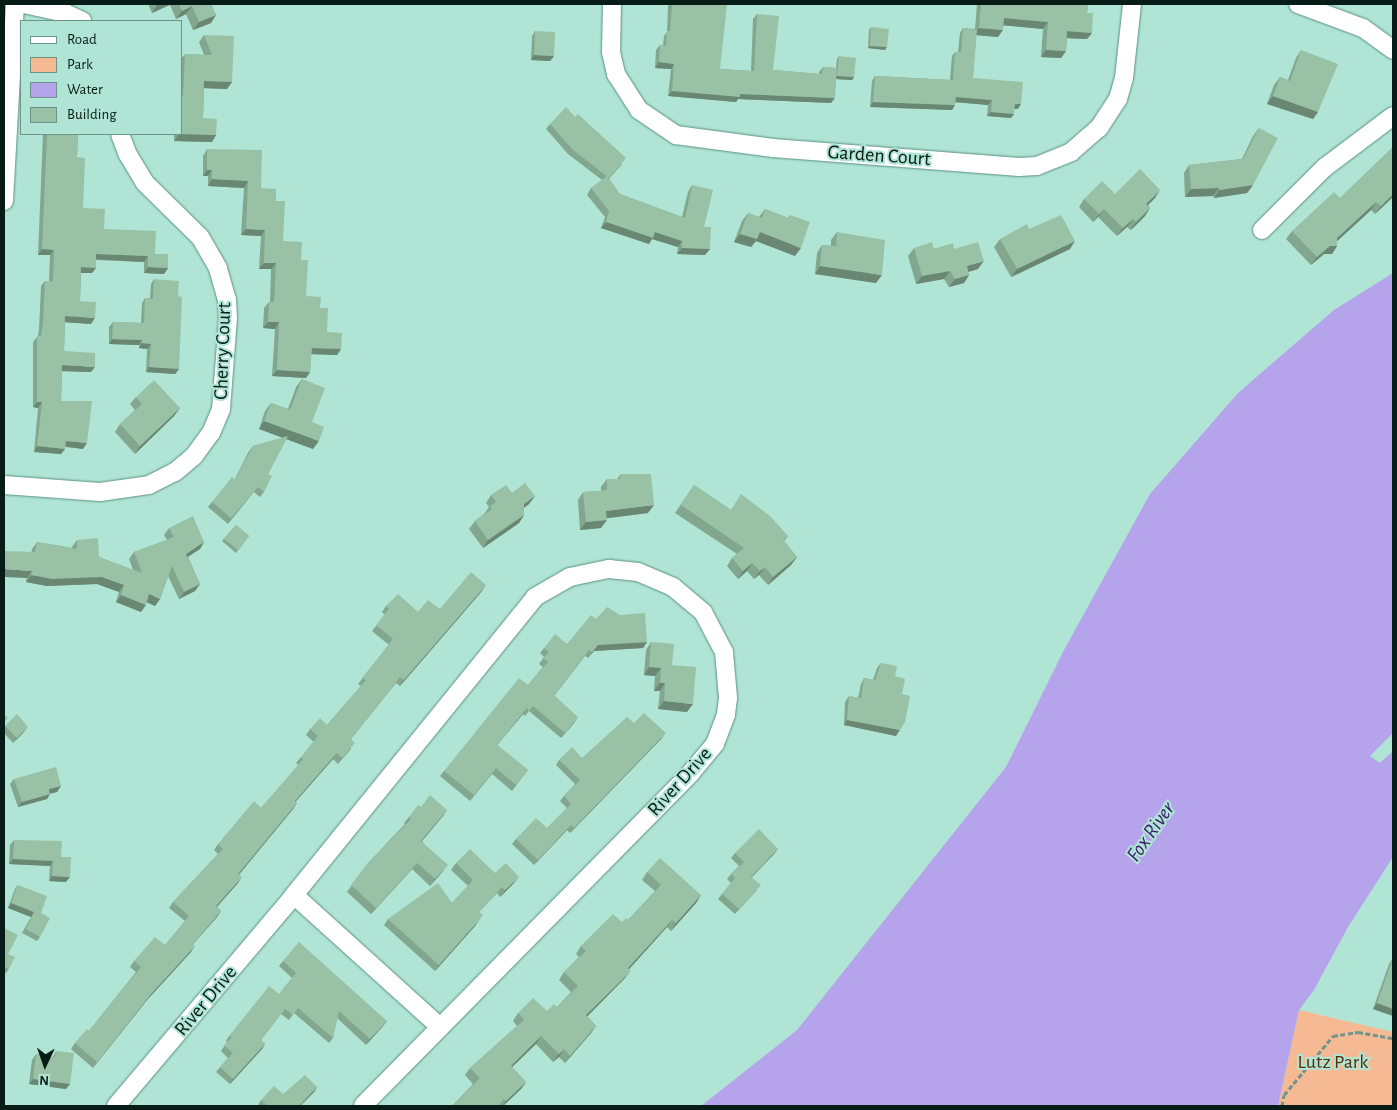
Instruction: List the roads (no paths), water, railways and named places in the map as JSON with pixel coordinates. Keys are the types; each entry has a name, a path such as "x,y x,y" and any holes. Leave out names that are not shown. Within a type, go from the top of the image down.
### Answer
{"street":[{"path":"4,201 15,4"},
{"path":"24,4 65,13 80,20"},
{"name":"Garden Court","path":"612,4 611,52 616,74 639,110 676,135 773,148 1019,167 1036,166 1071,152 1099,128 1118,99 1124,78 1132,4"},
{"path":"1298,4 1363,28 1393,50"},
{"path":"1262,230 1324,168 1393,116"},
{"name":"Cherry Court","path":"4,484 100,492 149,485 175,472 194,456 211,433 222,409 228,318 227,300 218,268 200,237 145,183 128,155 120,135"},
{"name":"River Drive","path":"116,1106 294,895 522,611 547,588 596,570 623,570 662,581 692,601 712,625 728,668 726,715 715,744 691,774 363,1106"},
{"path":"294,895 440,1028"}],"water":[{"name":"Fox River","path":"1393,273 1393,733 1370,756 1380,763 1393,751 1393,857 1348,927 1314,990 1299,1010 1278,1106 701,1106 797,1030 1006,767 1064,650 1150,494 1238,393 1334,310"}],"park label":[{"name":"Lutz Park","path":"1333,1062"}]}
